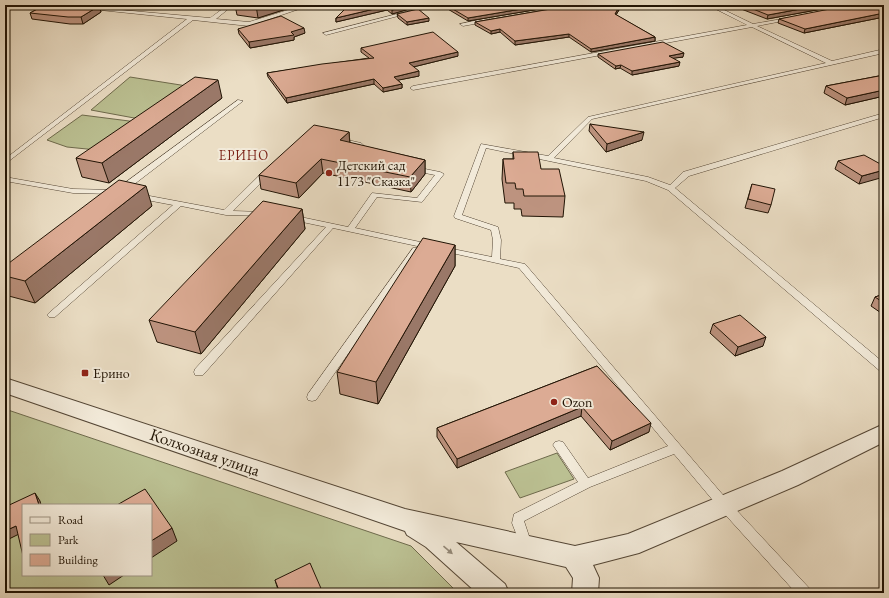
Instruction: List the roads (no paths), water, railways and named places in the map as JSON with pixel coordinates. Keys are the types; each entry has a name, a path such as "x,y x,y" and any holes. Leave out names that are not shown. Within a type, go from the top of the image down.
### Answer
{"street":[{"name":"Колхозная улица","path":"5,385 405,520 575,557"},
{"path":"585,593 586,579 583,568 575,557 630,545 790,478 884,432"},
{"name":"Колхозная улица","path":"405,520 435,539 496,593"}],"lane":[{"path":"211,20 231,5"},
{"path":"87,8 249,24 309,5"},
{"path":"326,33 438,5"},
{"path":"710,5 831,63"},
{"path":"413,88 798,16"},
{"path":"5,162 192,18"},
{"path":"463,24 493,19"},
{"path":"550,158 590,118 884,51"},
{"path":"119,192 240,101"},
{"path":"671,188 686,174 884,115"},
{"path":"330,138 359,144 375,159"},
{"path":"496,260 497,240 495,228 458,216 483,145 648,180 671,188 884,368"},
{"path":"226,213 235,202 275,166"},
{"path":"351,229 375,195 419,200 440,174 404,166"},
{"path":"5,179 73,191 119,192 178,205 226,213 276,214 522,266 725,506 805,593"},
{"path":"52,316 178,205"},
{"path":"199,372 332,225"},
{"path":"312,397 420,244"},
{"path":"559,445 586,484"},
{"path":"526,547 518,523 518,518 586,484 676,448"}],"place":[{"name":"Детский сад 1173 \"Сказка\"","path":"329,173"},
{"name":"Ерино","path":"85,373"},
{"name":"Ozon","path":"554,402"}],"district":[{"name":"ЕРИНО","path":"244,155"}]}
